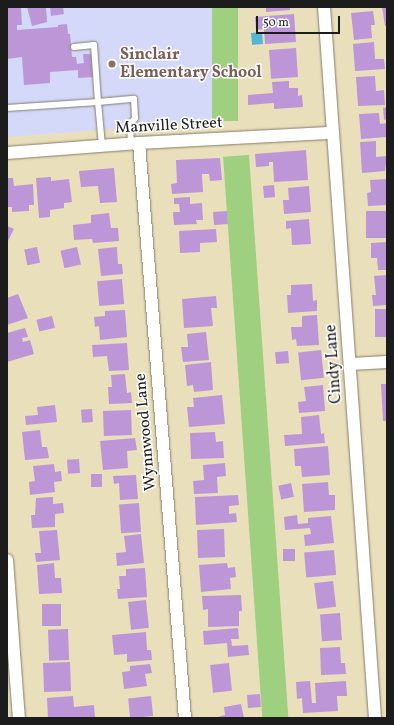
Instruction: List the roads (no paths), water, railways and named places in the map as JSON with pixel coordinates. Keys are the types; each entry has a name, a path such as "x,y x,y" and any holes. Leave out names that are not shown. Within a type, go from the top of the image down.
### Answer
{"street":[{"name":"Cindy Lane","path":"324,7 351,364 375,718"},
{"name":"Manville Street","path":"7,153 135,143 333,133"},
{"name":"Wynnwood Lane","path":"135,143 185,718"},
{"path":"351,364 387,362"},
{"path":"7,560 19,718"}],"lane":[{"path":"74,47 94,45 102,146"},
{"path":"7,108 134,99 135,118 130,125 135,143"}],"water":[{"path":"262,32 263,44 252,45 251,33"}],"place":[{"name":"Sinclair Elementary School","path":"112,64"}]}
